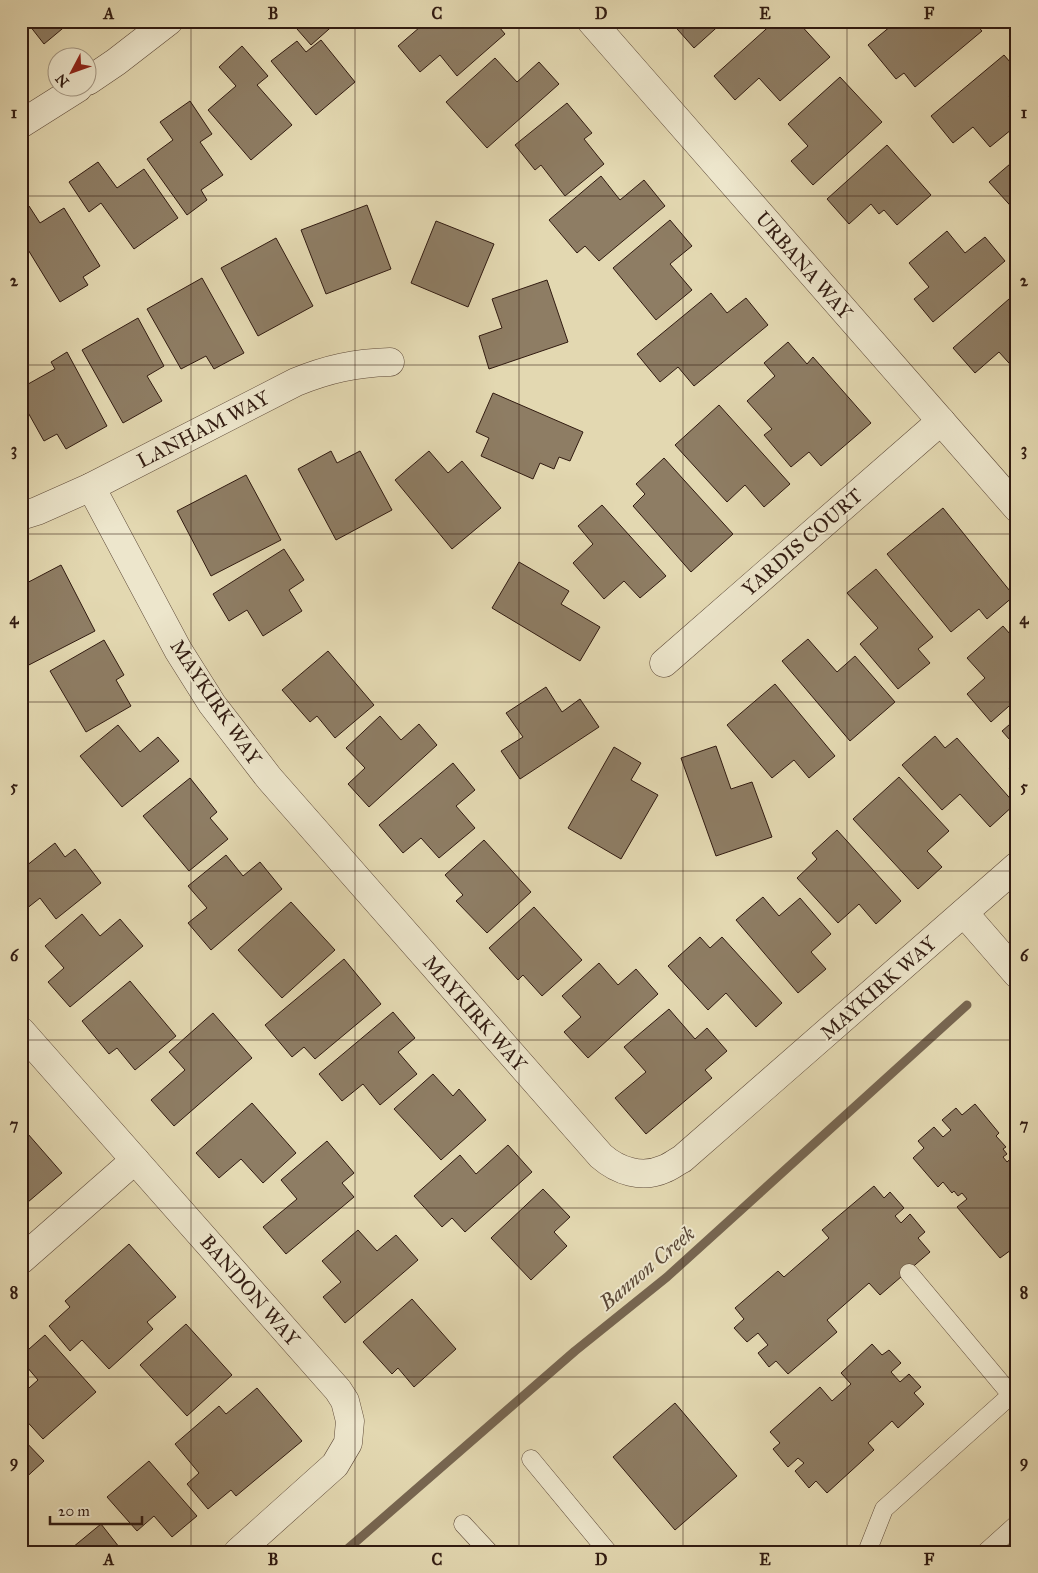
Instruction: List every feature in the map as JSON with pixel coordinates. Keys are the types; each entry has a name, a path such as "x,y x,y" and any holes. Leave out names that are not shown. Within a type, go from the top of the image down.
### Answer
{"street":[{"path":"98,74 168,21"},
{"name":"URBANA WAY","path":"591,21 1017,508"},
{"path":"21,124 62,98"},
{"name":"LANHAM WAY","path":"21,516 37,511 91,487 296,382 318,373 341,367 365,363 390,362"},
{"name":"YARDIS COURT","path":"664,663 941,421"},
{"name":"MAYKIRK WAY","path":"91,487 178,650 212,704 263,771 601,1156 611,1165 642,1174 663,1170 682,1159 964,913"},
{"path":"1017,866 964,913 1017,974"},
{"name":"BANDON WAY","path":"21,1031 338,1390 345,1401 350,1422 348,1443 335,1465 238,1552"},
{"path":"21,1260 135,1160"}],"lane":[{"path":"867,1552 884,1509 1014,1399 909,1273"},
{"path":"531,1459 608,1552"},
{"path":"464,1524 488,1552"},
{"path":"986,1552 1017,1524"}],"building":[{"path":"26,21 66,21 68,24 44,44"},
{"path":"290,21 336,21 337,22 311,45"},
{"path":"384,21 397,21 389,28"},
{"path":"427,21 494,21 505,34 457,76 440,55 420,72 398,46"},
{"path":"670,21 724,21 694,48"},
{"path":"775,21 797,21 830,57 780,101 759,78 735,100 714,76"},
{"path":"897,21 933,21 938,27 945,21 973,21 982,31 915,87 904,73 896,79 868,45"},
{"path":"321,40 355,82 316,115 271,61 297,41 306,52"},
{"path":"242,46 268,76 257,85 292,125 251,160 208,110 236,86 219,67"},
{"path":"1004,55 1017,70 1017,90 1009,96 1017,105 1017,125 990,147 973,127 953,143 931,116"},
{"path":"495,58 517,82 539,62 559,84 487,148 446,102"},
{"path":"840,77 882,122 813,185 791,161 808,146 788,124"},
{"path":"190,101 212,134 200,142 223,175 201,190 207,200 187,215 147,159 173,140 160,122"},
{"path":"567,103 592,133 584,139 604,164 565,196 541,165 535,170 515,145"},
{"path":"887,145 931,195 897,225 884,210 879,214 871,204 849,224 827,199"},
{"path":"1017,158 1017,213 989,182"},
{"path":"98,162 117,188 144,169 178,218 134,249 101,203 89,212 69,182"},
{"path":"601,176 620,200 644,180 665,206 599,261 585,246 577,253 549,220"},
{"path":"367,205 391,269 326,294 301,230"},
{"path":"29,206 40,223 64,208 100,266 83,277 88,285 60,302 27,248 21,252 21,210"},
{"path":"670,220 692,246 670,264 692,290 656,320 613,268"},
{"path":"436,221 494,244 468,307 411,283"},
{"path":"947,231 965,253 985,237 1005,261 933,322 914,299 929,287 909,263"},
{"path":"276,238 313,306 258,336 221,268"},
{"path":"202,278 244,353 214,369 206,356 181,369 147,309"},
{"path":"547,280 568,342 489,369 479,336 502,328 492,299"},
{"path":"1017,292 1017,372 999,352 975,373 953,348"},
{"path":"711,293 727,313 746,298 768,325 694,386 678,367 660,382 637,354"},
{"path":"21,301 27,314 21,316"},
{"path":"138,318 164,366 147,376 162,401 123,423 82,350"},
{"path":"788,342 807,364 813,357 871,423 821,466 809,452 791,467 764,435 772,429 747,401 775,376 764,363"},
{"path":"67,352 107,426 66,449 57,434 44,441 21,400 21,388 55,369 51,362"},
{"path":"493,393 583,432 570,461 559,457 554,469 540,463 533,479 481,456 489,438 476,432"},
{"path":"1017,397 1017,410 1010,402"},
{"path":"719,405 790,484 764,507 745,485 727,502 675,445"},
{"path":"331,451 337,463 360,451 392,510 336,540 298,469"},
{"path":"429,451 448,473 462,461 501,508 452,549 395,480"},
{"path":"664,458 733,534 691,572 633,506 645,494 636,484"},
{"path":"246,475 281,540 211,576 177,511"},
{"path":"602,505 666,576 640,598 624,581 604,599 573,563 593,544 578,526"},
{"path":"943,508 1014,596 987,619 979,609 951,632 887,554"},
{"path":"284,549 304,580 289,590 302,611 263,636 247,610 229,621 213,594"},
{"path":"519,562 569,591 561,604 600,627 580,661 492,608"},
{"path":"61,565 95,631 21,669 21,586"},
{"path":"876,569 933,637 918,649 930,663 898,689 860,644 878,628 847,593"},
{"path":"1003,626 1017,642 1017,699 991,722 967,694 985,678 967,658"},
{"path":"808,639 837,672 855,656 895,702 850,741 782,661"},
{"path":"104,640 124,675 116,680 131,706 86,732 50,671"},
{"path":"328,651 374,705 335,738 317,716 310,722 282,690"},
{"path":"775,684 835,756 809,778 794,760 772,778 727,725"},
{"path":"546,687 562,712 580,699 599,727 520,779 501,751 523,737 506,713"},
{"path":"380,716 401,740 419,724 437,745 369,807 348,784 365,768 346,748"},
{"path":"1017,718 1017,748 1002,731"},
{"path":"118,725 140,752 158,737 179,761 122,807 80,756"},
{"path":"935,736 945,748 957,738 1015,804 990,827 960,794 942,810 902,765"},
{"path":"716,746 731,789 752,782 772,837 716,856 681,758"},
{"path":"614,747 641,763 631,780 658,795 621,859 568,828"},
{"path":"1017,761 1017,777 1009,768"},
{"path":"453,763 475,790 456,806 475,828 439,858 421,838 403,853 379,825"},
{"path":"899,777 949,831 927,851 942,867 918,889 853,819"},
{"path":"190,778 217,812 210,818 228,839 189,871 143,816"},
{"path":"21,820 28,831 21,835"},
{"path":"837,830 901,901 876,924 859,904 838,923 797,878 817,859 812,853"},
{"path":"484,840 531,892 487,933 456,901 463,895 445,875"},
{"path":"55,843 65,857 75,849 101,883 56,919 40,898 21,913 21,870"},
{"path":"226,855 243,876 260,862 282,889 211,950 188,923 207,908 188,886"},
{"path":"763,897 779,916 800,898 831,934 811,952 826,969 798,993 736,920"},
{"path":"291,902 335,950 282,998 238,950"},
{"path":"534,907 582,960 542,996 523,975 518,980 489,948"},
{"path":"82,914 100,936 120,919 143,946 70,1007 48,982 64,968 45,946"},
{"path":"700,937 710,948 722,937 782,1003 756,1027 726,993 708,1010 668,966"},
{"path":"344,959 381,1004 315,1059 304,1047 292,1057 265,1025"},
{"path":"599,963 618,985 636,969 658,994 588,1058 564,1032 581,1017 562,996"},
{"path":"130,981 176,1036 135,1070 117,1048 109,1054 82,1021"},
{"path":"669,1009 695,1039 707,1028 727,1051 705,1070 712,1078 646,1134 615,1098 646,1072 624,1047"},
{"path":"393,1012 415,1038 398,1052 417,1074 380,1105 363,1084 342,1101 319,1074"},
{"path":"213,1013 252,1058 174,1126 151,1100 185,1070 169,1052"},
{"path":"433,1074 453,1096 459,1089 486,1120 441,1160 394,1109"},
{"path":"252,1103 296,1153 263,1183 241,1159 219,1178 196,1153"},
{"path":"975,1104 999,1133 996,1136 1006,1147 1003,1149 1007,1154 1003,1157 1007,1162 1017,1153 1016,1256 1011,1250 1000,1258 957,1207 967,1199 962,1193 958,1196 954,1191 952,1193 943,1182 938,1187 913,1158 924,1148 918,1141 934,1127 943,1137 951,1130 942,1120 956,1108 962,1115"},
{"path":"21,1126 62,1173 21,1208"},
{"path":"327,1141 354,1173 342,1183 354,1197 286,1254 263,1227 297,1199 281,1180"},
{"path":"508,1145 532,1172 465,1232 452,1218 442,1227 414,1196 460,1155 476,1174"},
{"path":"874,1186 884,1198 890,1192 904,1208 895,1216 901,1223 910,1214 925,1232 918,1238 930,1252 880,1295 869,1283 827,1320 837,1332 788,1374 776,1361 769,1367 758,1353 768,1345 758,1333 747,1342 734,1328 744,1319 735,1308 778,1271 784,1277 829,1238 822,1230"},
{"path":"543,1189 570,1217 554,1232 567,1246 531,1280 491,1238"},
{"path":"358,1230 377,1251 396,1235 418,1260 345,1323 323,1297 341,1282 322,1261"},
{"path":"129,1244 176,1297 147,1322 153,1329 109,1369 82,1340 70,1351 49,1326 70,1307 65,1301"},
{"path":"412,1299 456,1349 414,1387 398,1368 392,1374 363,1342"},
{"path":"186,1324 232,1375 187,1416 140,1365"},
{"path":"45,1335 96,1392 43,1439 21,1415 21,1395 38,1380 21,1360 21,1356"},
{"path":"872,1344 882,1355 889,1350 901,1363 891,1372 900,1382 909,1374 921,1387 914,1393 924,1404 898,1428 892,1421 868,1443 874,1450 827,1493 816,1481 809,1488 795,1471 804,1463 798,1458 788,1467 773,1449 780,1443 770,1432 820,1387 832,1401 851,1384 841,1373"},
{"path":"257,1388 302,1441 236,1496 231,1490 208,1509 187,1484 199,1473 175,1444 219,1406 226,1414"},
{"path":"675,1403 737,1476 675,1530 613,1457"},
{"path":"21,1437 44,1461 21,1482"},
{"path":"149,1461 197,1516 172,1537 154,1516 137,1531 107,1497"},
{"path":"101,1524 123,1552 67,1552"}],"waterway":[{"name":"Bannon Creek","path":"344,1552 575,1351 667,1277 967,1005"}]}
